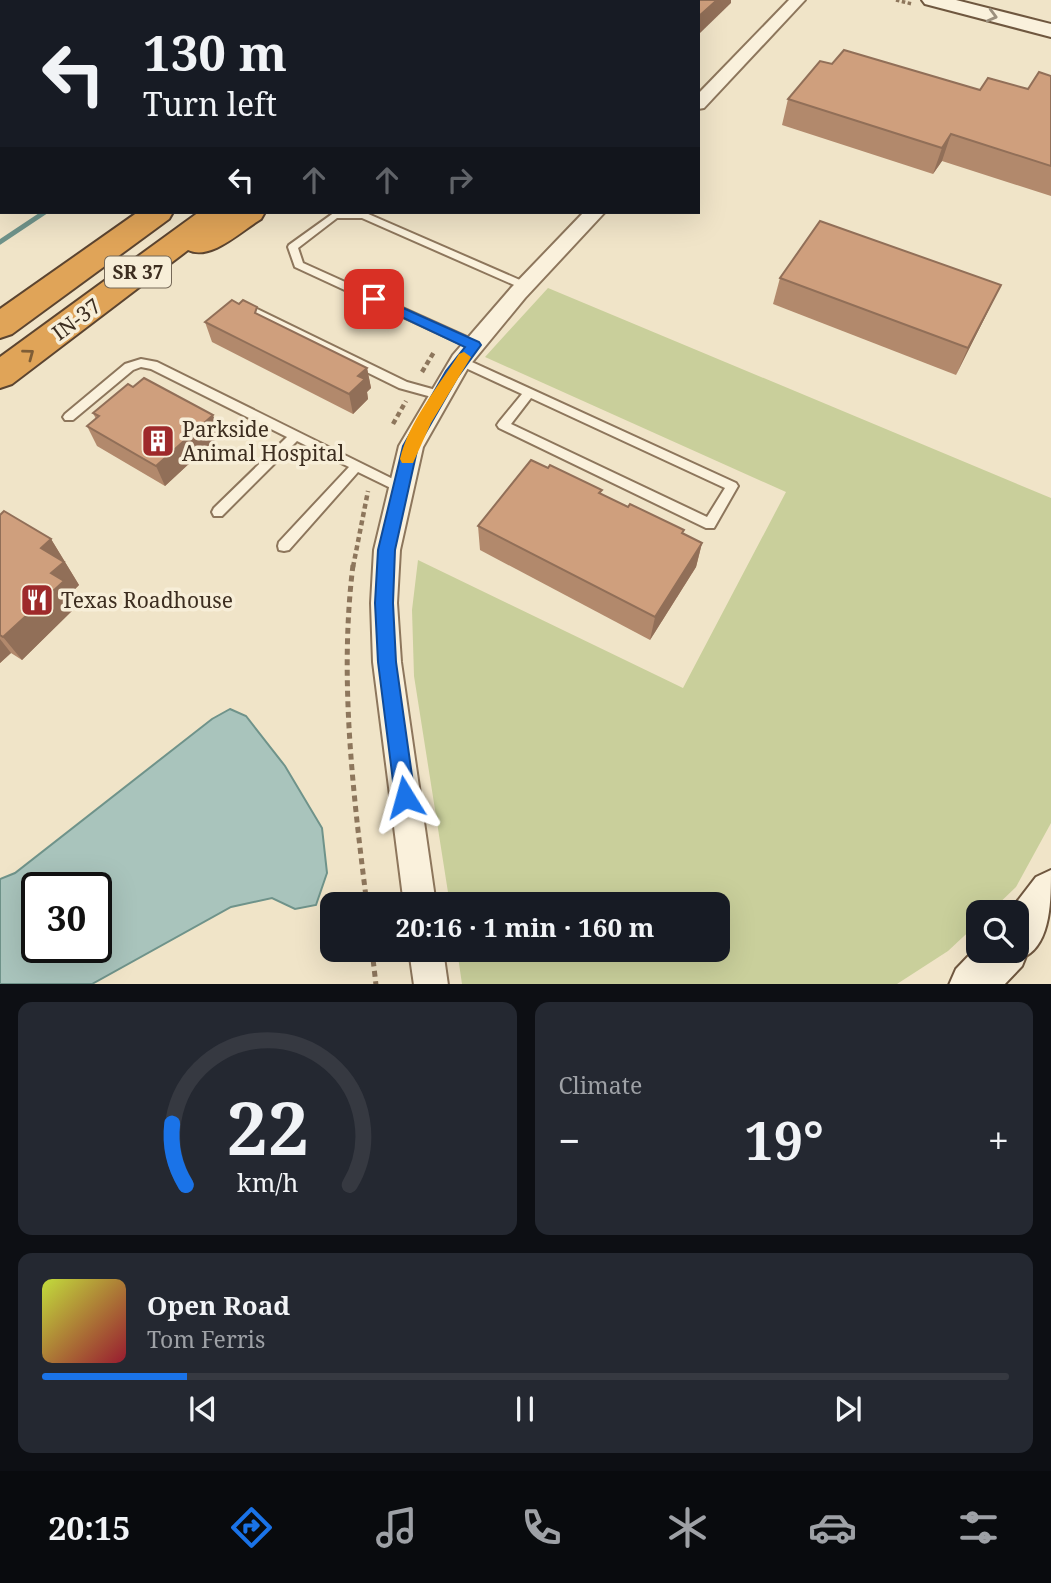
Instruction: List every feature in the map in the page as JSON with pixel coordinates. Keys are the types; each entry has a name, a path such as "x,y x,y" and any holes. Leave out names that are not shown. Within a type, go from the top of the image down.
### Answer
{"highway":[{"path":"0,308 121,214"},
{"name":"IN-37","path":"0,326 155,214"},
{"name":"IN-37","path":"0,376 215,214"},
{"path":"58,332 247,214"}],"street":[{"path":"700,102 797,0"},
{"path":"932,0 1051,31"},
{"path":"1007,0 1051,12"},
{"path":"418,892 387,662 385,615 387,550 411,446 439,395 468,353 525,286 594,214"},
{"path":"1029,921 1051,892"},
{"path":"428,962 431,984"},
{"path":"973,984 993,963"}],"lane":[{"path":"525,286 363,215 335,215 293,247 299,265 468,353 530,393 732,486 710,524 503,425 530,393"},
{"path":"242,305 403,385 439,395"},
{"path":"69,417 129,367 141,363 166,369 401,488"},
{"path":"218,512 296,435"},
{"path":"284,546 357,466"}],"path":[{"path":"373,962 376,984"}],"green space":[{"path":"548,288 1051,498 1051,823 1016,887 1002,900 966,900 966,934 948,951 897,984 462,984 459,962 730,962 730,892 448,892 414,676 412,610 418,560 683,688 786,492 485,357"}],"water":[{"path":"230,709 246,716 285,766 322,828 327,873 316,905 295,909 272,898 231,907 92,984 0,984 0,879 15,873 212,719"}],"building":[{"path":"700,0 717,0 700,15"},
{"path":"844,50 980,90 988,78 1028,89 1039,72 1051,76 1051,166 951,134 942,148 788,99 820,61 832,64"},
{"path":"820,221 1001,285 968,348 780,278"},
{"path":"232,300 239,304 243,300 257,307 255,313 367,368 358,376 365,379 349,394 205,322"},
{"path":"144,378 213,415 156,466 87,426 99,416 93,413 128,384 133,387"},
{"path":"531,460 548,468 550,465 602,490 599,493 628,507 630,504 684,530 682,533 702,543 655,617 478,526"},
{"path":"4,511 51,539 41,548 64,562 51,573 64,581 3,637 0,635 0,515"}],"waterway":[{"path":"0,242 42,214"}],"slow traffic":[{"path":"408,459 411,446 424,420 464,357"}],"place":[{"name":"Parkside Animal Hospital","path":"158,441"},
{"name":"Texas Roadhouse","path":"37,600"}],"route":[{"path":"374,299 474,345 452,375 411,446 387,550 384,603 387,662 405,797"}]}
